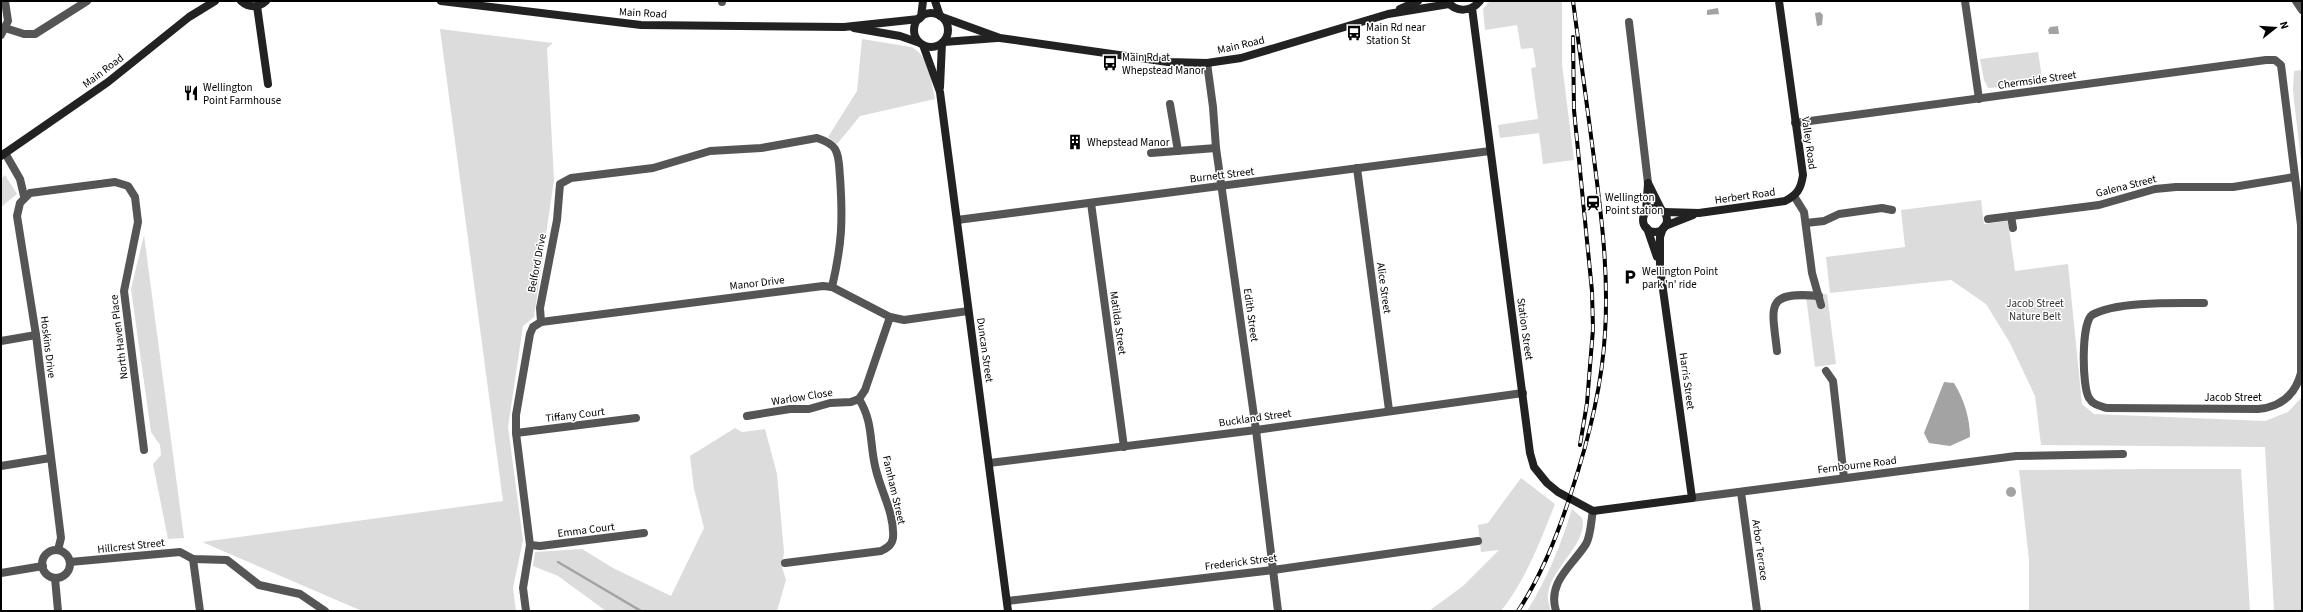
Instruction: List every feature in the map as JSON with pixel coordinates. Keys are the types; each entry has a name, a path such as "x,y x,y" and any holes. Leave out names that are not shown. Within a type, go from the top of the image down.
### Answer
{"street":[{"path":"6,1 8,22 3,31 24,34 35,34 87,1"},
{"name":"Main Road","path":"3,154 108,82 189,17 215,1"},
{"path":"242,1 247,5 257,6 266,1"},
{"name":"Main Road","path":"442,1 641,25 844,27 920,18"},
{"path":"923,1 920,18 915,31 922,44 934,47 943,43 947,37 948,28 935,1"},
{"name":"Main Road","path":"1388,14 1418,1"},
{"path":"1472,8 1480,1"},
{"name":"Valley Road","path":"1779,1 1803,175 1801,188 1794,196"},
{"path":"1966,1 1979,99"},
{"path":"2296,1 2302,10"},
{"name":"Main Road","path":"941,16 1000,38 1168,62 1207,63 1241,58 1388,14 1448,2 1460,10 1472,8"},
{"path":"257,6 268,84"},
{"name":"Station Street","path":"1472,8 1530,453 1534,467 1547,484 1579,504 1593,510"},
{"path":"920,18 930,13 941,16"},
{"path":"1629,22 1648,183 1646,211 1643,220 1647,228 1656,232 1664,227 1667,218 1648,183"},
{"name":"Main Road","path":"844,27 900,36 922,44"},
{"name":"Main Road","path":"943,43 1000,38"},
{"name":"Duncan Street","path":"943,43 940,92 1008,611"},
{"name":"Duncan Street","path":"922,44 940,92"},
{"name":"Chermside Street","path":"1795,123 2266,60 2275,60 2281,65"},
{"name":"Edith Street","path":"1207,63 1214,107 1216,148 1256,430 1278,611"},
{"name":"Jacob Street","path":"2204,303 2151,303 2102,311 2090,316 2086,323 2085,333 2084,388 2089,400 2096,405 2107,408 2258,409 2270,408 2284,402 2295,388 2301,373 2302,244 2281,65"},
{"path":"1170,104 1178,151"},
{"name":"Belford Drive","path":"541,322 540,308 557,220 559,188 564,180 653,168 710,151 761,148 817,138 825,140 835,149 839,162 843,219 841,250 832,287"},
{"path":"1151,153 1216,148"},
{"name":"Burnett Street","path":"956,220 1490,151"},
{"path":"3,154 20,179 24,196"},
{"name":"Alice Street","path":"1357,168 1389,410"},
{"name":"Galena Street","path":"1988,219 2099,205 2155,190 2176,187 2233,187 2294,177"},
{"name":"North Haven Place","path":"24,196 116,182 128,186 135,197 138,222 124,291 144,450"},
{"name":"Hoskins Drive","path":"24,196 17,209 17,216 36,335 61,538 58,550"},
{"path":"1794,196 1804,212 1812,273 1822,305"},
{"name":"Herbert Road","path":"1662,211 1699,213 1785,201 1794,196"},
{"name":"Matilda Street","path":"1090,203 1124,447"},
{"path":"1646,211 1652,208 1662,211"},
{"path":"1806,223 1824,221 1839,214 1882,208 1892,210"},
{"name":"Herbert Road","path":"1664,227 1699,213"},
{"path":"2011,216 2013,228"},
{"name":"Harris Street","path":"1660,268 1660,238 1664,227"},
{"name":"Harris Street","path":"1647,228 1653,240 1660,268 1692,498"},
{"name":"Manor Drive","path":"541,322 823,286 832,287 890,317 904,320 968,311"},
{"path":"1777,351 1773,311 1774,304 1782,297 1792,294 1819,296"},
{"path":"859,399 865,390 890,317"},
{"path":"526,611 523,588 530,545 516,433 516,415 530,334 533,327 541,322"},
{"path":"1,341 36,335"},
{"path":"1826,371 1832,381 1844,478"},
{"name":"Buckland Street","path":"989,464 1256,430 1389,410 1523,393"},
{"name":"Warlow Close","path":"747,416 790,409 809,409 830,403 851,402 859,399"},
{"name":"Famham Street","path":"785,564 881,551 889,547 893,539 886,497 876,470 870,422 859,399"},
{"name":"Tiffany Court","path":"516,433 636,418"},
{"name":"Fernbourne Road","path":"1593,510 2016,456 2124,454"},
{"path":"1,466 50,458"},
{"name":"Arbor Terrace","path":"1741,492 1757,611"},
{"path":"1556,611 1553,602 1556,586 1562,572 1586,542 1593,510"},
{"name":"Emma Court","path":"530,545 540,546 644,533"},
{"name":"Frederick Street","path":"1007,601 1272,570 1478,541"},
{"path":"58,550 66,554 70,562 66,573 55,578 47,574 43,566 46,554 58,550"},
{"name":"Hillcrest Street","path":"70,562 180,552 193,559 227,560 260,585 300,594 324,611"},
{"path":"193,559 200,611"},
{"path":"1,573 43,566"},
{"path":"55,578 58,611"}],"green space":[{"path":"1490,1 1562,1 1562,64 1574,160 1543,164 1539,133 1500,138 1498,125 1538,119 1531,68 1536,67 1533,48 1521,49 1517,25 1485,30 1483,9"},
{"path":"440,29 553,43 547,48 554,180 534,317 523,326 508,427 523,540 513,588 516,611 362,611 202,542 503,501"},
{"path":"862,39 911,47 917,51 926,62 929,69 935,99 860,116 837,144 828,137 857,91"},
{"path":"2038,52 2043,84 1988,88 1984,80 1980,59"},
{"path":"2302,70 2302,170 2293,91 2294,71"},
{"path":"5,175 17,194 1,207 1,179"},
{"name":"Jacob Street Nature Belt","path":"1981,200 1984,224 2008,221 2015,271 2068,264 2082,404 2094,414 2265,421 2288,412 2302,397 2302,611 2274,611 2265,447 2041,445 2035,396 2010,343 1986,304 1951,280 1830,293 1826,257 1905,247 1901,210"},
{"path":"144,235 184,538 168,539 153,464 161,455 160,445 151,432 131,289"},
{"path":"1827,294 1836,364 1815,367 1806,296"},
{"path":"735,428 742,432 765,429 777,474 784,552 782,567 786,580 777,611 606,611 558,576 533,566 535,552 582,549 613,568 671,596 704,528 694,489 690,456"},
{"path":"2241,469 2250,611 2029,611 2029,560 2019,470"},
{"path":"1521,478 1555,504 1532,560 1510,599 1501,611 1429,611 1463,586 1499,550 1481,552 1478,525 1488,523"},
{"path":"1572,509 1582,518 1583,527 1575,545 1551,583 1548,597 1551,611 1527,611 1553,562"}],"shaded area":[{"path":"1718,8 1719,14 1707,15 1707,10"},
{"path":"1820,12 1823,15 1822,25 1817,26 1815,13"},
{"path":"2058,26 2059,34 2049,34 2048,30 2050,27"},
{"path":"1944,382 1954,383 1958,389 1966,409 1970,430 1970,437 1950,446 1929,443 1924,433"},
{"path":"2009,487 2013,487 2015,488 2015,496 2009,497 2006,494 2006,490"}],"waterway":[{"path":"558,562 641,611"}],"railway":[{"path":"1518,611 1535,583 1555,539 1577,474 1593,414 1601,374 1605,333 1606,287 1604,242 1573,1"},
{"path":"1573,37 1574,110 1592,291 1593,329 1587,403 1580,445"}],"place":[{"name":"Main Rd near Station St","path":"1354,33"},
{"name":"Main Rd at Whepstead Manor","path":"1110,63"},
{"name":"Wellington Point Farmhouse","path":"191,93"},
{"name":"Whepstead Manor","path":"1075,142"},
{"name":"Wellington Point station","path":"1593,203"},
{"name":"Wellington Point park 'n' ride","path":"1630,277"}]}
